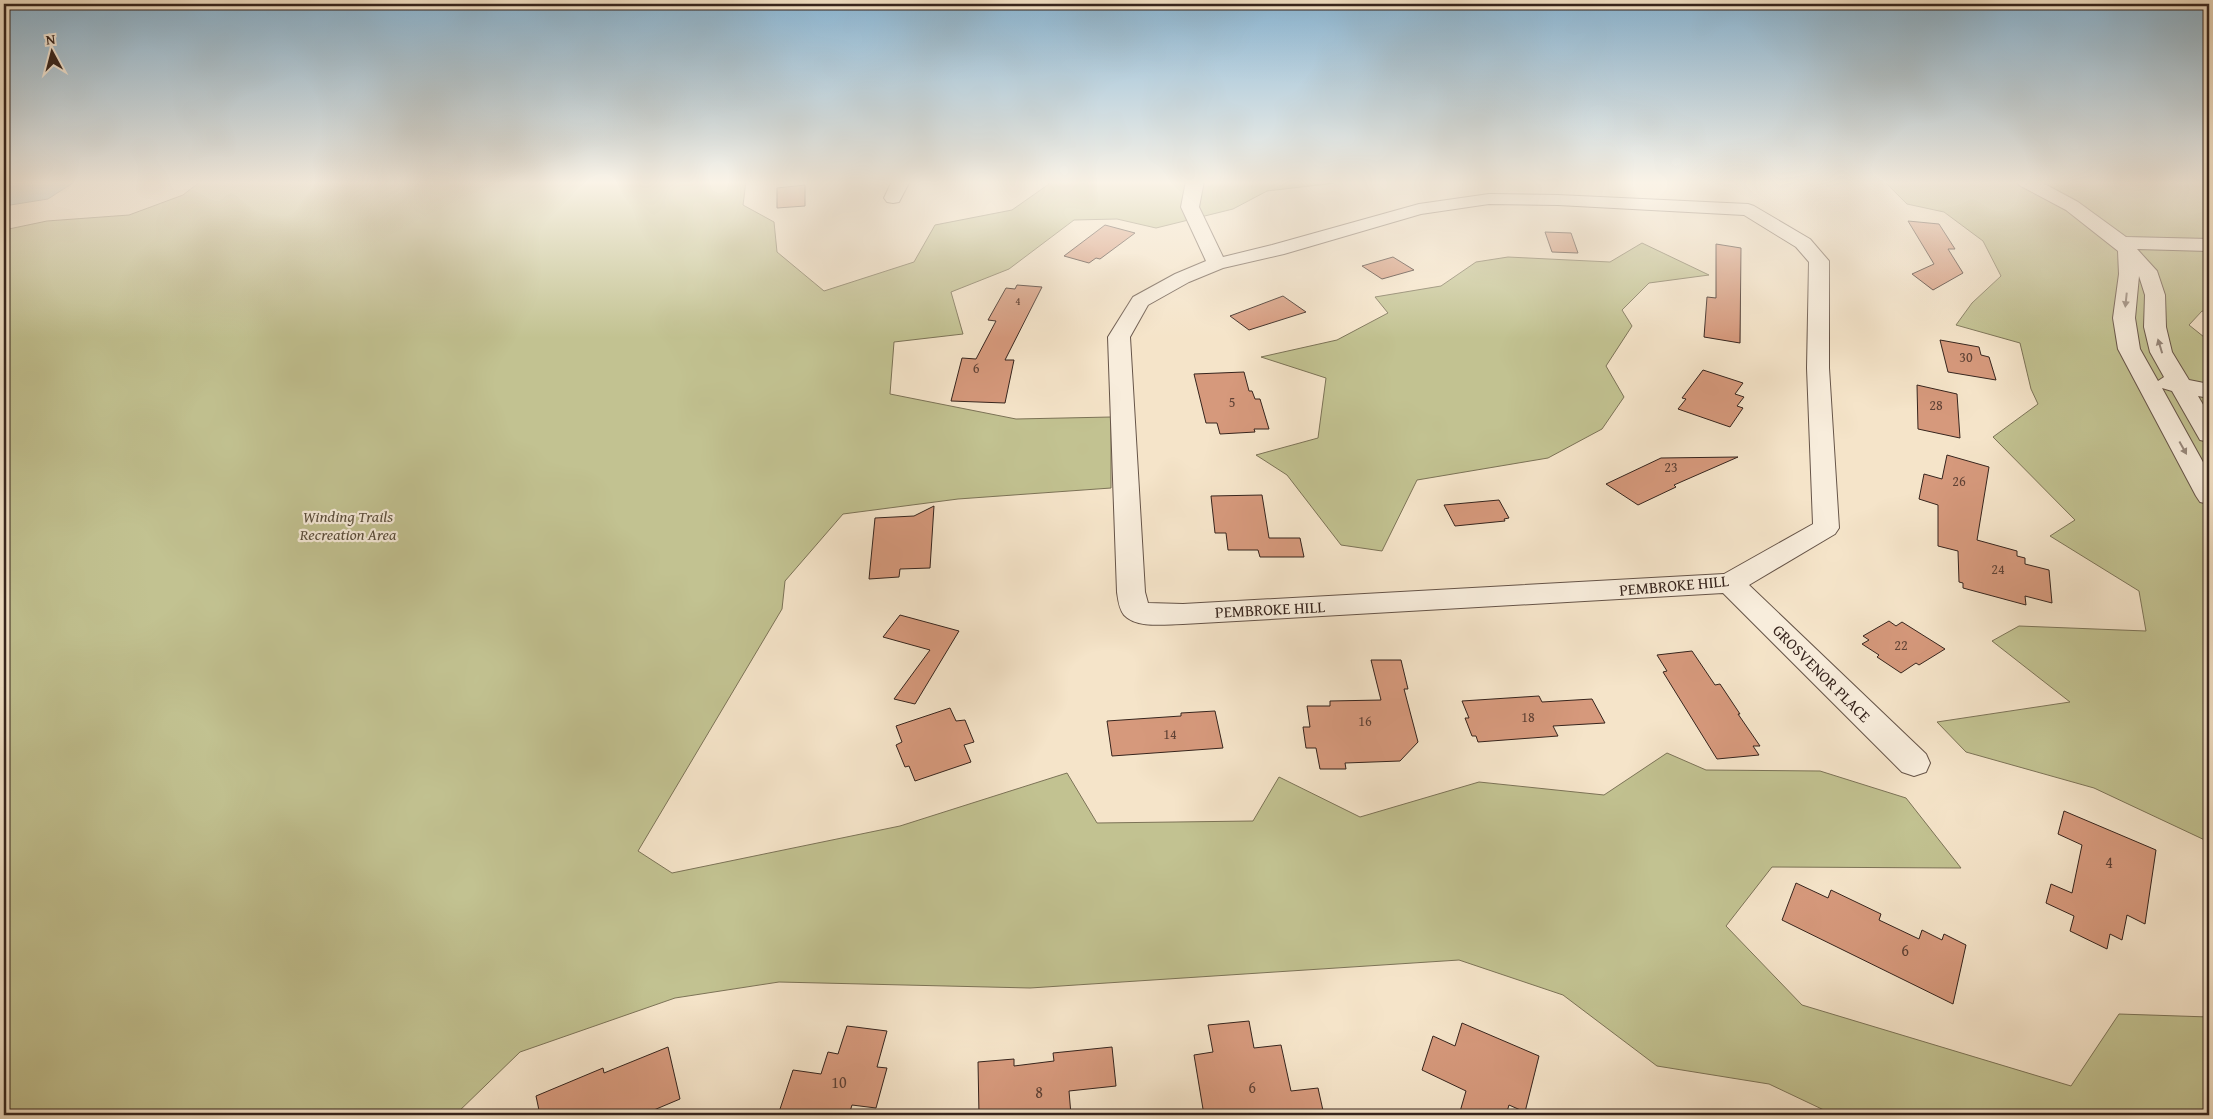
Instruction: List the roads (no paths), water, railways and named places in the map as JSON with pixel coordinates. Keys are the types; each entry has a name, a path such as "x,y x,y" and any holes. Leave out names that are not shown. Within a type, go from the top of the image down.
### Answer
{"street":[{"path":"1202,233 1217,264"},
{"name":"PEMBROKE HILL","path":"1334,233 1277,250 1217,264 1182,278 1140,301 1119,337 1131,592 1136,608 1146,614 1183,614 1730,583 1826,528 1818,368 1819,261 1803,244 1786,233"},
{"path":"2107,233 2124,247 2147,271 2155,295 2155,327 2161,352 2209,434"},
{"path":"2124,247 2209,245"},
{"path":"2124,247 2128,274 2124,318 2129,350 2209,496"},
{"path":"2145,379 2209,391"},
{"name":"GROSVENOR PLACE","path":"1730,583 1914,763"}],"park label":[{"name":"Winding Trails Recreation Area","path":"348,525"}]}
